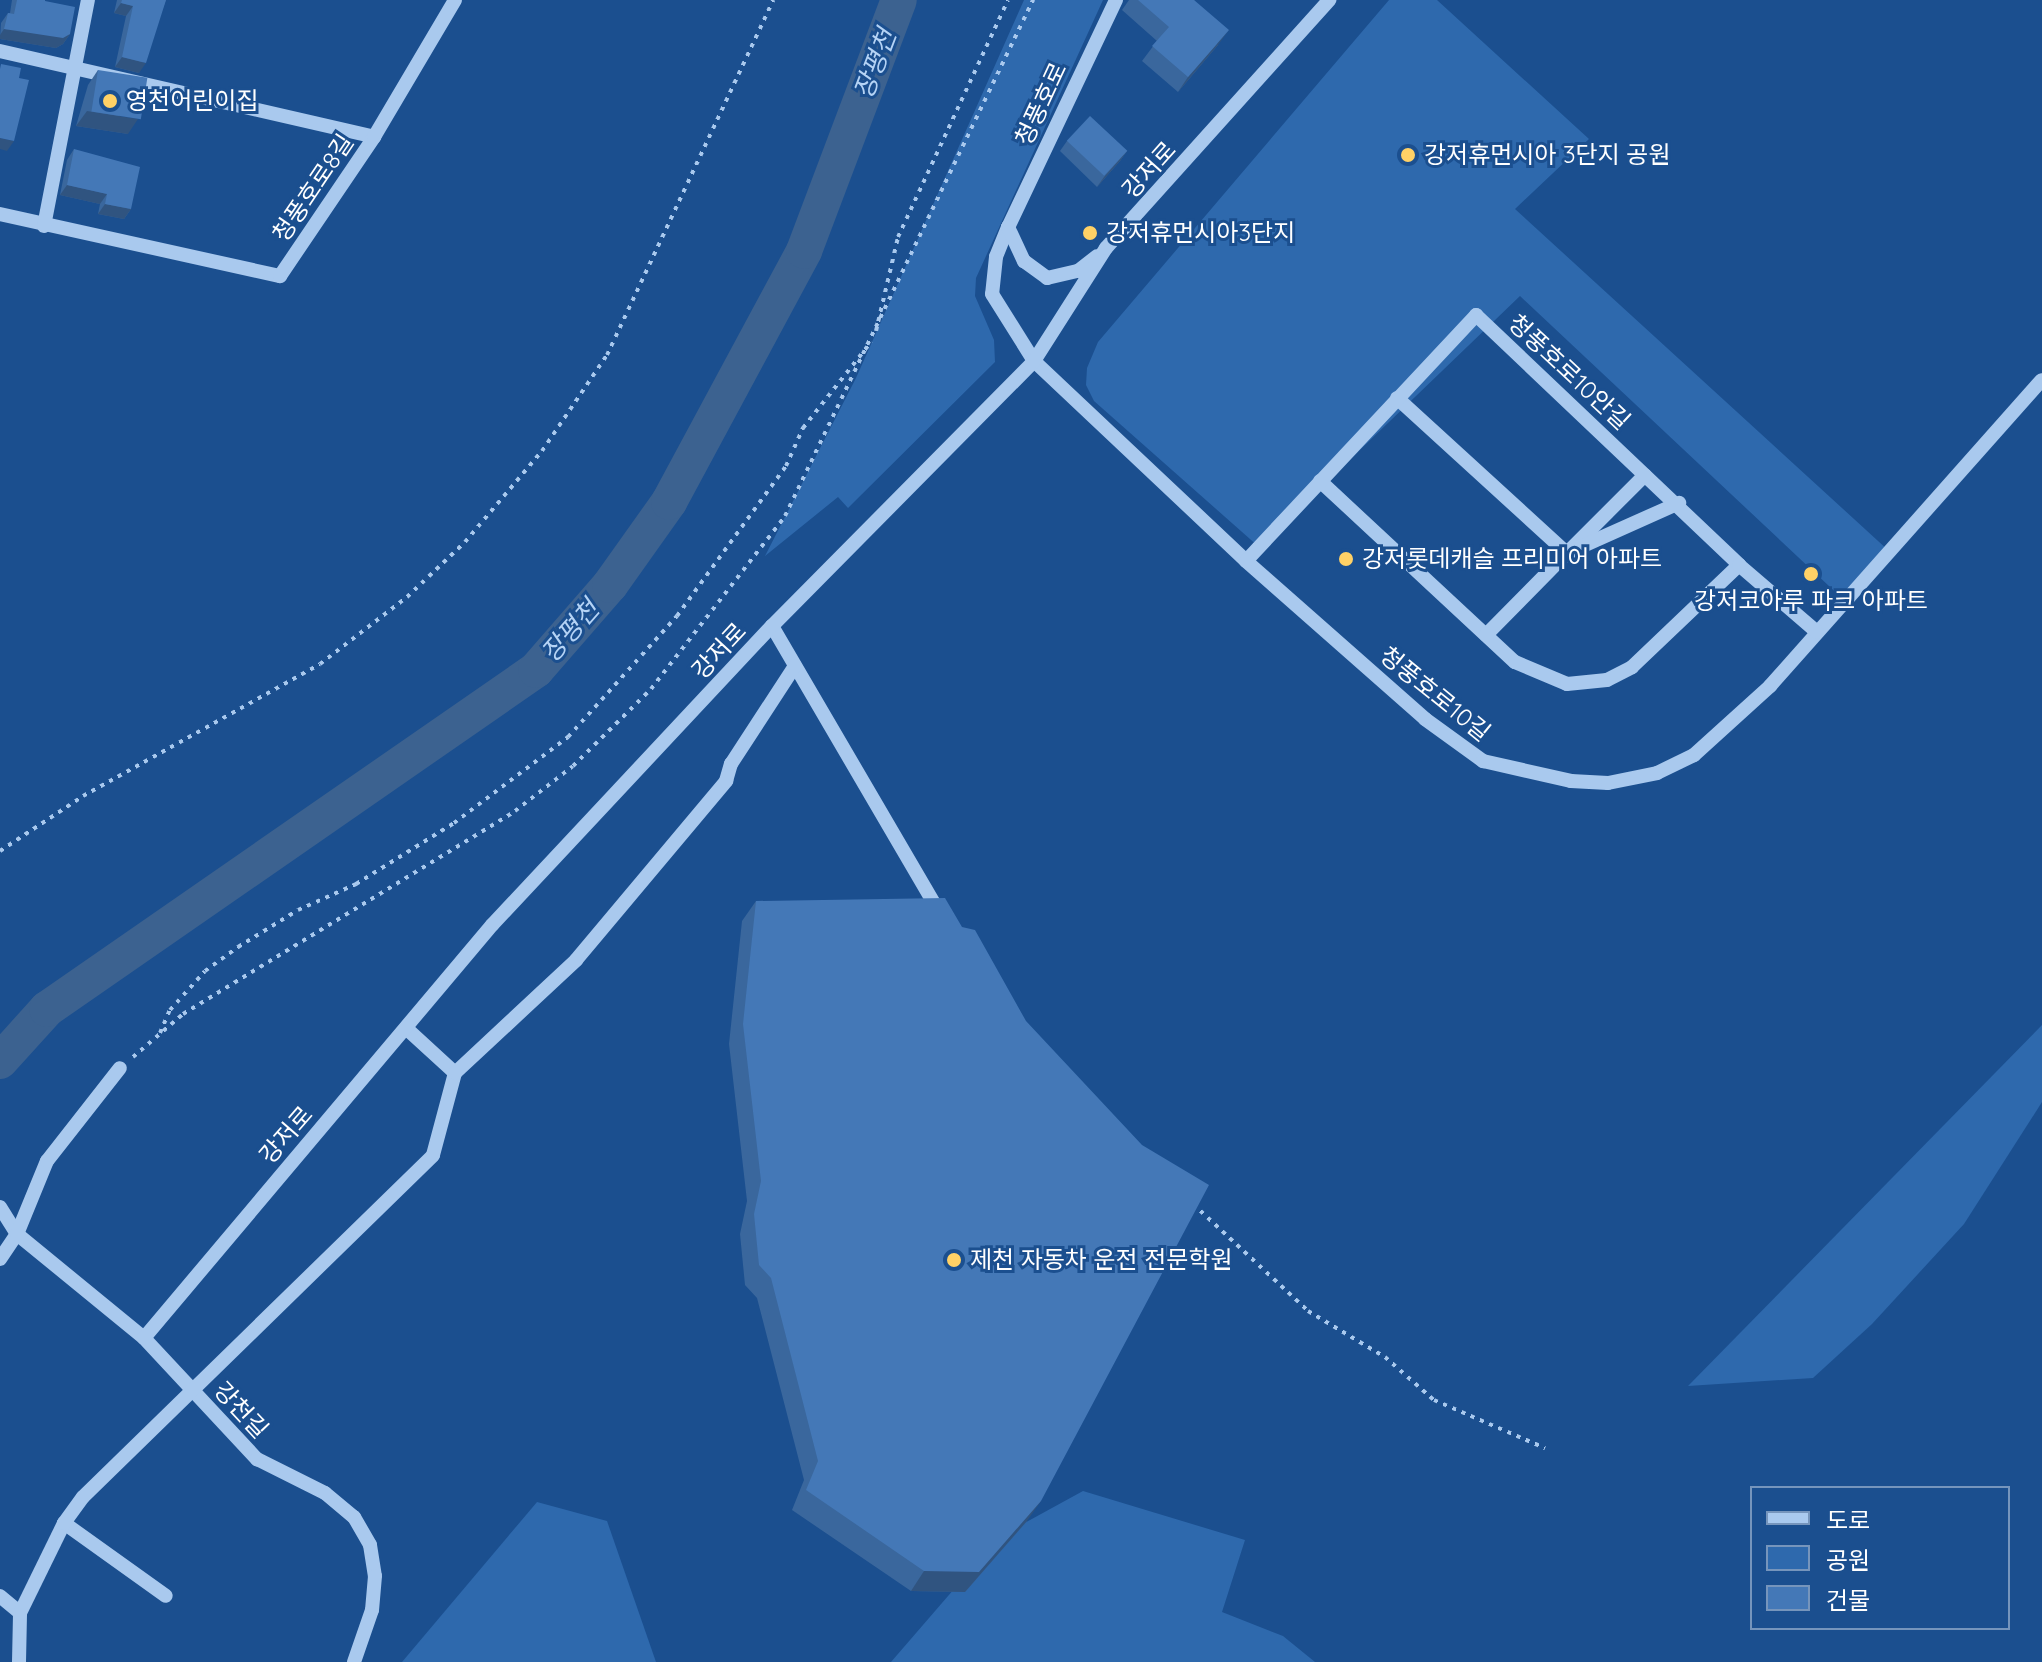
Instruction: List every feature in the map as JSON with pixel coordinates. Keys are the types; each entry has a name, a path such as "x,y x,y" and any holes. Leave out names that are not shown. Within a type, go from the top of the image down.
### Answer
{"street":[{"path":"44,226 88,0"},
{"name":"청풍호로8길","path":"0,214 280,276 374,137 455,0"},
{"name":"청풍호로","path":"1034,361 992,294 996,257 1116,0"},
{"name":"강저로","path":"144,1338 492,925 772,626 1034,361 1106,248 1329,0"},
{"path":"0,51 73,65 374,137"},
{"path":"1008,227 1024,261 1047,278 1078,271 1106,248"},
{"name":"청풍호로10안길","path":"1246,561 1476,315 1645,475 1679,503 1739,565 1817,632"},
{"name":"청풍호로10길","path":"1034,361 1246,561 1425,719 1483,761 1571,781 1608,783 1657,773 1694,755 1734,725 2042,380"},
{"path":"1397,398 1567,553"},
{"path":"1486,635 1645,475"},
{"path":"1320,481 1515,662 1543,677 1567,684 1607,680 1632,667 1739,565"},
{"path":"1567,553 1679,503"},
{"path":"772,626 950,929"},
{"path":"19,1662 20,1613 64,1523 83,1497 195,1393 433,1155 455,1073 576,960 716,793 795,666"},
{"path":"407,1029 455,1073"},
{"path":"0,1259 17,1234 47,1161 120,1068"},
{"name":"강천길","path":"0,1207 17,1234 144,1338 257,1459 325,1493 354,1517 370,1545 375,1576 372,1610 354,1662"},
{"path":"64,1523 166,1596"},
{"path":"0,1596 20,1613"}],"path":[{"path":"0,851 83,796 320,664 407,597 465,542 542,451 607,355 773,0"},
{"path":"160,1034 170,1010 205,971 298,910 356,884 454,823 568,737 677,616 786,466 803,428 875,338 898,237 1008,0"},
{"path":"120,1068 183,1014 515,811 573,766 640,700 733,589 785,516 875,338 1033,0"},
{"path":"1182,1197 1206,1212 1308,1311 1385,1357 1434,1400 1545,1448"}],"green space":[{"path":"1024,0 1103,0 976,278 975,296 994,340 995,362 848,508 838,497 765,556 856,378"},
{"path":"1389,0 1437,0 1589,139 1515,209 1889,551 1846,602 1520,296 1259,547 1094,401 1086,385 1087,368 1098,342"},
{"path":"2042,1025 2042,1102 1964,1224 1872,1324 1813,1378 1688,1386"},
{"path":"1083,1491 1245,1540 1222,1612 1283,1636 1315,1662 891,1662 999,1537"},
{"path":"537,1502 607,1521 656,1662 402,1662"}],"building":[{"path":"17,0 45,0 75,7 70,34 63,38 4,29 8,13 14,14"},
{"path":"122,0 166,0 146,63 122,57 133,6 121,3"},
{"path":"1138,0 1194,0 1229,30 1188,77 1152,46 1169,27"},
{"path":"1,64 21,68 19,78 29,80 14,141 0,138"},
{"path":"98,70 147,78 141,119 91,111"},
{"path":"1090,116 1127,151 1104,176 1067,141"},
{"path":"74,149 140,167 131,209 105,204 107,194 67,185"},
{"name":"제천 자동차 운전 전문학원","path":"945,898 962,927 975,930 1026,1021 1142,1145 1209,1185 1041,1501 979,1572 924,1571 806,1490 818,1461 771,1278 759,1265 754,1214 761,1181 743,1024 756,901"}],"waterway":[{"name":"장평천","path":"0,1061 47,1009 536,670 610,585 669,502 804,251 899,0"}],"place":[{"name":"영천어린이집","path":"110,101"},
{"name":"강저휴먼시아 3단지 공원","path":"1408,155"},
{"name":"강저휴먼시아3단지","path":"1090,233"},
{"name":"강저롯데캐슬 프리미어 아파트","path":"1346,559"},
{"name":"강저코아루 파크 아파트","path":"1811,574"},
{"name":"제천 자동차 운전 전문학원","path":"954,1260"}]}
